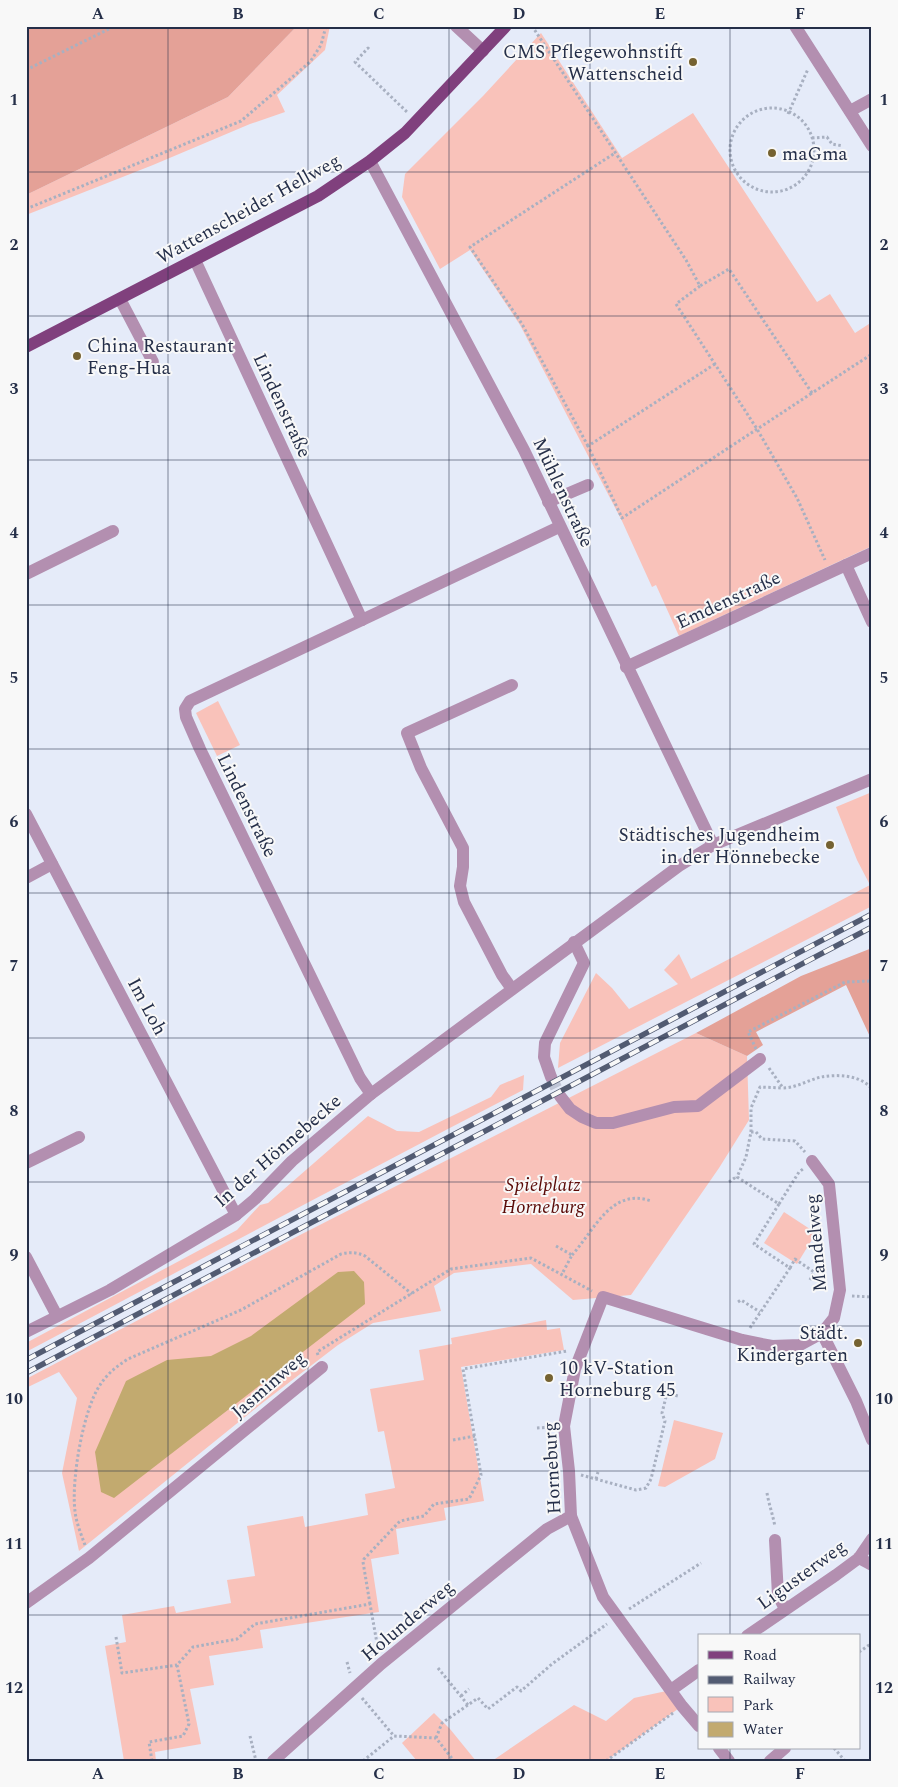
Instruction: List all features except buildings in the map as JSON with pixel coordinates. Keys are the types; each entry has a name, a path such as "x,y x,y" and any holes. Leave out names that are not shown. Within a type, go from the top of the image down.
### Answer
{"main road":[{"name":"Wattenscheider Hellweg","path":"26,347 318,196 370,161 405,132 506,26"}],"street":[{"path":"456,26 483,51"},
{"path":"795,26 870,144"},
{"path":"850,111 872,99"},
{"name":"Mühlenstraße","path":"370,161 498,401 713,845"},
{"name":"Lindenstraße","path":"195,260 362,620"},
{"path":"120,299 152,362"},
{"path":"548,502 588,485"},
{"name":"Lindenstraße","path":"371,1094 360,1078 347,1052 200,749 186,717 185,709 190,702 559,527"},
{"path":"26,574 113,532"},
{"name":"Emdenstraße","path":"626,667 872,552"},
{"path":"846,565 870,619"},
{"path":"512,686 407,733 422,768 463,848 460,886 464,902 502,975 512,989"},
{"name":"In der Hönnebecke","path":"26,1332 110,1290 236,1215 255,1200 292,1161 371,1094 678,866 713,845 872,778"},
{"name":"Im Loh","path":"26,814 236,1215"},
{"path":"26,878 52,864"},
{"path":"551,1077 544,1058 545,1043 584,963 574,942"},
{"path":"560,1096 570,1109 582,1117 596,1123 613,1123 674,1107 698,1106 760,1059"},
{"path":"26,1163 79,1137"},
{"name":"Mandelweg","path":"604,1297 742,1340 772,1346 800,1345 822,1333 834,1318 840,1295 828,1184 812,1161"},
{"path":"26,1257 57,1316"},
{"name":"Horneburg","path":"604,1297 575,1369 564,1426 571,1516 598,1586 616,1617 698,1725"},
{"path":"822,1333 856,1401 870,1435"},
{"name":"Jasminweg","path":"26,1603 89,1558 322,1367"},
{"name":"Holunderweg","path":"273,1761 381,1664 547,1529 571,1516"},
{"name":"Ligusterweg","path":"750,1634 836,1576 859,1558 872,1539"},
{"path":"775,1540 778,1595 785,1609"},
{"path":"859,1558 872,1565"},
{"path":"671,1690 698,1671"},
{"path":"721,1750 730,1761"},
{"path":"770,1761 783,1750"}],"path":[{"path":"26,70 115,26"},
{"path":"26,209 241,121 310,62 321,45 326,26"},
{"path":"532,26 686,260 700,286"},
{"path":"369,49 355,62 416,121"},
{"path":"788,113 814,55"},
{"path":"779,108 794,114 805,123 812,138 814,143 813,160 808,172 799,182 781,191 761,191 747,184 736,172 731,161 730,147 734,131 745,117 760,109 779,108"},
{"path":"812,138 826,137 832,144 843,146"},
{"path":"615,152 470,247 522,324 588,446 622,518 872,354"},
{"path":"812,393 728,269 700,286 676,304 757,429 797,498 826,563 830,566 830,572"},
{"path":"588,446 715,364"},
{"path":"760,1059 748,1032 845,982 872,981"},
{"path":"774,1074 783,1088"},
{"path":"729,1182 736,1176 746,1157 751,1132 751,1108 760,1087 783,1088 835,1076 853,1077 867,1083 872,1089"},
{"path":"751,1132 756,1132 762,1139 795,1141 812,1161 799,1172 754,1244 790,1268"},
{"path":"736,1176 779,1204"},
{"path":"562,1274 572,1255 584,1242 599,1218 626,1199 634,1197 651,1201"},
{"path":"556,1246 572,1255"},
{"path":"89,1558 75,1511 76,1465 92,1398 100,1384 116,1368 128,1359 241,1310 341,1254 349,1252 365,1256 412,1294"},
{"name":"Jasminweg","path":"322,1367 317,1352 451,1269 532,1258 604,1297"},
{"path":"742,1340 794,1260 814,1272 810,1280"},
{"path":"840,1295 872,1297"},
{"path":"738,1302 741,1300 760,1312"},
{"path":"381,1664 364,1559 400,1521 424,1516 434,1504 469,1499 481,1475 463,1370 583,1349"},
{"path":"569,1471 636,1490 646,1488 651,1479 665,1422 662,1413 667,1393 678,1396"},
{"path":"537,1428 548,1427"},
{"path":"453,1440 475,1436"},
{"path":"596,1479 598,1472"},
{"path":"767,1493 769,1508 775,1524 775,1540"},
{"path":"436,1738 442,1723 478,1698 488,1709 518,1687 521,1691 552,1664 616,1617 701,1563"},
{"path":"428,1599 429,1607"},
{"path":"116,1637 122,1673 177,1665 193,1647 237,1639 255,1624 370,1604"},
{"path":"860,1651 872,1643"},
{"path":"347,1662 349,1668"},
{"path":"152,1761 149,1742 183,1736 189,1724 177,1665"},
{"path":"438,1668 468,1705"},
{"path":"354,1689 394,1736"},
{"path":"461,1696 470,1689"},
{"path":"606,1761 682,1706"},
{"path":"250,1736 256,1761"},
{"path":"362,1761 394,1736 436,1738 454,1761"},
{"path":"836,1750 845,1761"}],"green space":[{"path":"297,26 330,26 325,50 277,95 285,112 250,124 26,215 26,195 228,97"},
{"path":"541,33 622,158 693,113 817,302 830,294 855,333 872,322 872,546 679,636 656,585 652,587 622,521 520,325 470,250 440,269 402,197 405,174 483,96"},
{"path":"218,701 240,745 217,756 196,713"},
{"path":"872,792 872,906 558,1068 560,1043 596,973 612,988 629,1009 678,984 664,970 679,954 691,979 870,885 857,860 836,807"},
{"name":"Spielplatz Horneburg","path":"696,1033 747,1056 749,1120 719,1168 631,1295 573,1300 531,1264 454,1273 434,1286 441,1311 373,1323 338,1345 261,1404 79,1551 62,1473 77,1398 59,1372 26,1388 26,1379 300,1235"},
{"path":"524,1075 523,1090 26,1352 26,1343 237,1230 260,1205 268,1203 368,1116 397,1131 419,1132 491,1097 500,1085"},
{"path":"784,1212 816,1233 797,1264 764,1243"},
{"path":"546,1320 547,1330 560,1328 564,1350 461,1367 484,1501 444,1508 446,1520 396,1529 399,1554 371,1559 379,1612 260,1630 263,1648 209,1656 214,1685 190,1689 201,1744 155,1752 156,1761 124,1761 105,1646 126,1642 122,1615 174,1606 176,1613 231,1603 227,1580 255,1576 247,1526 303,1516 305,1527 368,1515 365,1494 395,1488 384,1431 378,1432 370,1389 424,1380 419,1350 452,1344 451,1338"},
{"path":"674,1420 723,1433 715,1459 665,1487 658,1486"},
{"path":"671,1690 682,1706 606,1761 492,1761 574,1705 606,1721 634,1698"},
{"path":"434,1713 450,1729 476,1761 417,1761 402,1743"}],"shaded area":[{"path":"26,26 297,26 228,97 26,195"},
{"path":"872,948 872,1041 846,985 756,1032 763,1045 747,1056 696,1033 801,976"}],"water":[{"path":"354,1271 364,1282 365,1304 114,1498 101,1492 95,1452 126,1381 167,1360 211,1356 251,1336 338,1272"}],"tunnel":[{"path":"551,1077 560,1096"}],"railway":[{"path":"26,1360 872,914"},
{"path":"26,1373 872,927"}],"place":[{"name":"CMS Pflegewohnstift Wattenscheid","path":"693,62"},
{"name":"maGma","path":"772,153"},
{"name":"China Restaurant Feng-Hua","path":"77,356"},
{"name":"Städtisches Jugendheim in der Hönnebecke","path":"830,845"},
{"name":"Städt. Kindergarten","path":"858,1343"},
{"name":"10 kV-Station Horneburg 45","path":"549,1378"}]}
